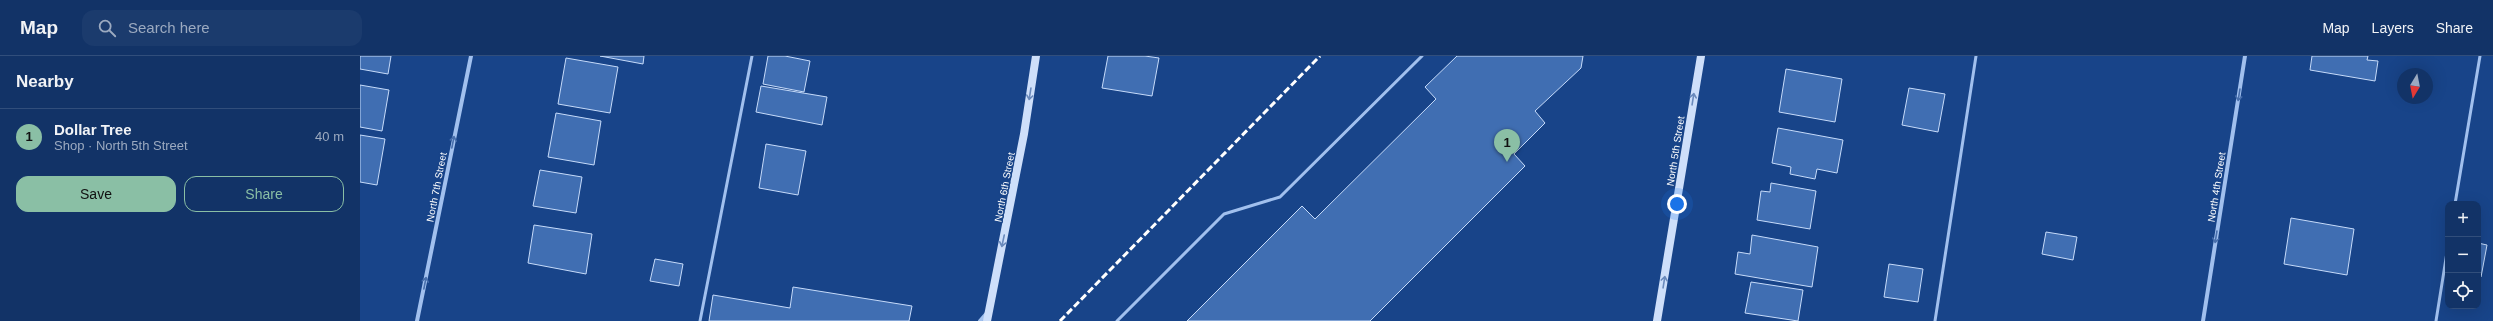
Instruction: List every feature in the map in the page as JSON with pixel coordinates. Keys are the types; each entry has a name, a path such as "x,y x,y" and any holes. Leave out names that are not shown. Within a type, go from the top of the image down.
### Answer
{"main road":[{"name":"North 6th Street","path":"987,321 1036,56"},
{"name":"North 5th Street","path":"1658,321 1700,56"}],"street":[{"name":"North 7th Street","path":"417,321 471,56"},
{"name":"North 4th Street","path":"2203,321 2245,56"},
{"path":"980,321 990,310"}],"lane":[{"path":"700,321 752,56"},
{"path":"1117,321 1224,214 1280,197 1422,56"},
{"path":"1935,321 1976,56"},
{"path":"2456,201 2480,56"},
{"path":"2436,321 2445,265"}],"building":[{"path":"360,56 391,56 388,74 360,69"},
{"path":"600,56 644,56 643,64"},
{"path":"768,56 785,56 810,61 804,92 763,84"},
{"path":"1108,56 1145,56 1159,58 1152,96 1102,88"},
{"path":"1457,56 1583,56 1581,68 1535,111 1545,123 1514,154 1525,166 1370,321 1187,321 1302,206 1315,219 1436,99 1425,87"},
{"path":"2312,56 2368,56 2367,60 2378,61 2375,81 2310,70"},
{"path":"566,58 618,67 610,113 558,104"},
{"path":"1786,69 1842,79 1835,122 1779,112"},
{"path":"360,85 389,90 382,131 360,127"},
{"path":"761,86 827,97 822,125 756,112"},
{"path":"1909,88 1945,94 1938,132 1902,125"},
{"path":"556,113 601,121 594,165 548,157"},
{"path":"1778,128 1843,140 1837,173 1817,169 1815,179 1790,174 1791,167 1772,163"},
{"path":"360,135 385,139 377,185 360,182"},
{"path":"766,144 806,151 798,195 759,188"},
{"path":"540,170 582,177 576,213 533,206"},
{"path":"1771,183 1816,191 1810,229 1757,220 1761,191 1770,192"},
{"path":"2291,218 2354,229 2347,275 2284,264"},
{"path":"534,225 592,234 586,274 528,263"},
{"path":"2046,232 2077,237 2073,260 2042,254"},
{"path":"1752,235 1818,247 1812,287 1735,274 1738,252 1750,254"},
{"path":"2481,244 2487,245 2481,277"},
{"path":"655,259 683,264 679,286 650,281"},
{"path":"1889,264 1923,269 1918,302 1884,297"},
{"path":"1751,282 1803,290 1798,321 1745,313"},
{"path":"793,287 912,306 909,321 709,321 713,295 790,308"}],"railway":[{"path":"1060,321 1320,56"}],"place":[{"name":"Dollar Tree","path":"1507,162"}]}
